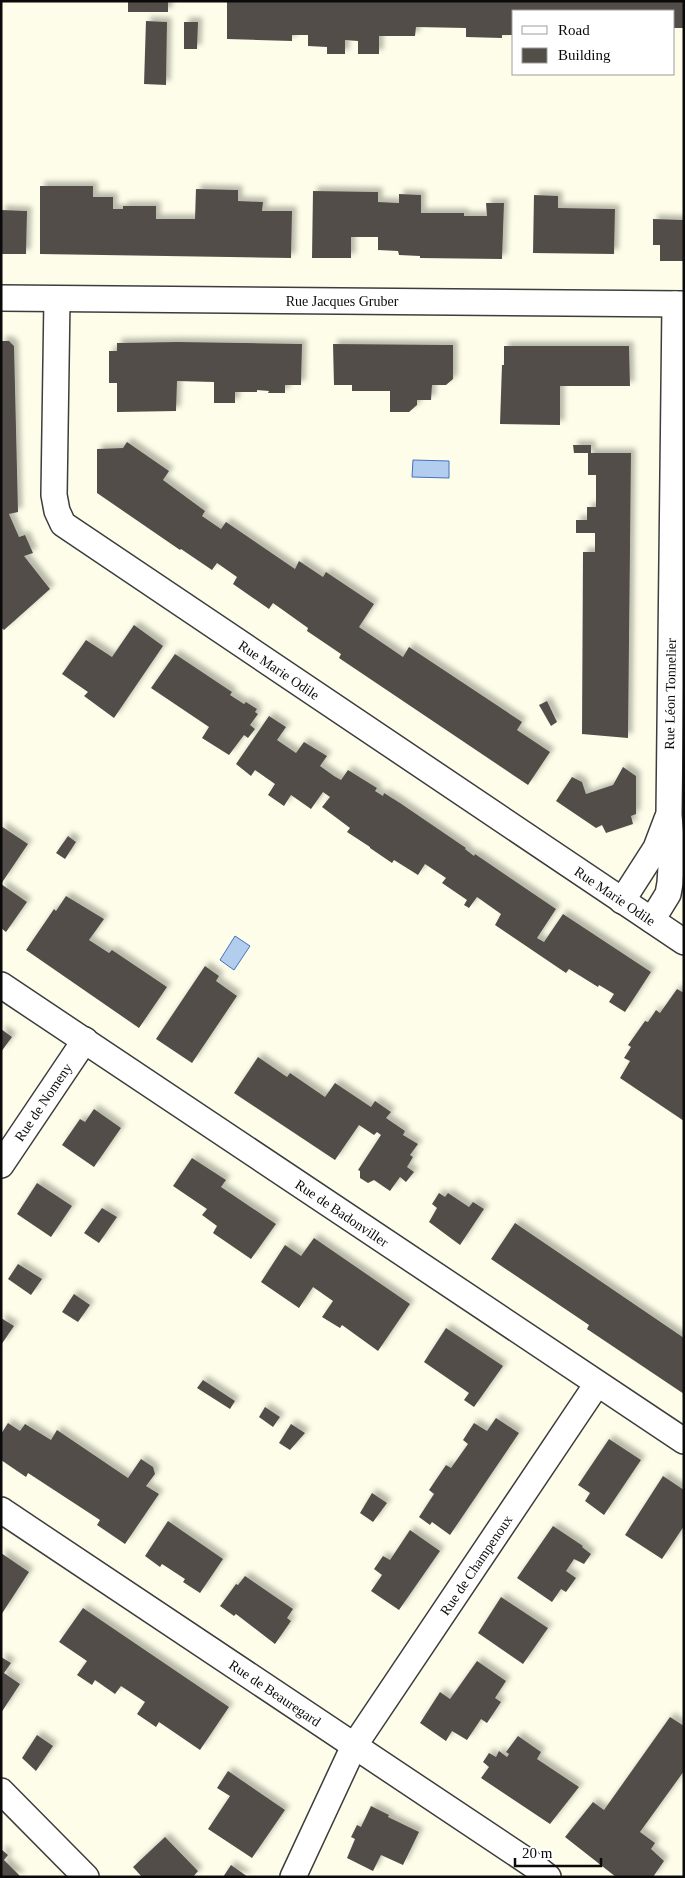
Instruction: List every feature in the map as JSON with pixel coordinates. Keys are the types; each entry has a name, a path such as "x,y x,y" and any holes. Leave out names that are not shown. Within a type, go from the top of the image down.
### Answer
{"street":[{"name":"Rue Jacques Gruber","path":"1,298 680,304"},
{"name":"Rue Marie Odile","path":"57,299 54,495 57,511 63,524 684,942"},
{"name":"Rue Léon Tonnelier","path":"652,920 668,894 672,850 669,814 680,304"},
{"name":"Rue Léon Tonnelier","path":"622,901 656,848 669,814"},
{"name":"Rue de Badonviller","path":"1,985 684,1441"},
{"name":"Rue de Nomeny","path":"1,1164 84,1040"},
{"name":"Rue de Champenoux","path":"293,1877 354,1746 597,1384"},
{"name":"Rue de Beauregard","path":"1,1510 534,1865 548,1877"},
{"path":"1,1791 86,1877"}],"water":[{"path":"413,460 449,461 449,478 412,477"},
{"path":"235,936 250,946 234,970 220,960"}],"building":[{"path":"128,1 168,1 168,12 128,12"},
{"path":"227,1 684,1 684,28 675,28 675,10 512,10 512,35 502,35 502,38 466,37 466,28 416,27 415,36 379,36 379,54 358,54 358,41 345,40 345,54 327,54 327,47 308,46 308,35 292,35 292,41 227,39"},
{"path":"146,21 167,22 166,85 144,84"},
{"path":"184,22 198,22 197,49 184,49"},
{"path":"40,186 93,186 93,197 113,197 113,209 123,209 123,206 156,206 156,219 195,219 196,189 238,190 238,201 263,202 262,211 292,211 291,258 40,254"},
{"path":"313,191 378,192 378,202 399,203 399,194 421,195 421,213 464,213 464,216 487,216 486,203 504,203 502,259 420,258 420,256 399,255 398,251 378,250 378,237 351,237 351,258 312,258"},
{"path":"534,195 558,196 558,208 615,209 614,254 533,253"},
{"path":"1,210 27,211 26,254 1,254"},
{"path":"653,219 684,220 684,261 660,261 660,245 653,245"},
{"path":"1,341 9,341 14,346 18,512 9,514 19,537 25,535 33,553 24,556 50,589 4,630 1,627"},
{"path":"117,343 302,344 301,385 285,385 285,393 268,393 269,391 257,390 257,392 235,392 235,403 214,403 214,382 177,381 176,411 117,412 117,383 109,383 109,351 117,351"},
{"path":"333,344 453,345 453,379 446,385 432,385 431,400 417,400 417,405 409,412 390,412 390,391 352,391 352,385 334,385"},
{"path":"504,346 629,346 630,386 560,386 560,425 500,424"},
{"path":"127,442 169,471 163,480 205,511 202,516 221,529 226,522 295,569 299,561 323,577 326,572 374,604 359,627 403,657 409,647 522,722 517,730 550,752 528,785 339,658 341,654 307,631 308,628 273,603 269,609 233,584 237,577 217,563 212,570 97,493 97,449 123,448"},
{"path":"573,445 591,445 591,453 631,453 628,738 582,734 583,552 595,552 595,533 576,533 576,520 587,520 587,507 596,507 596,475 588,475 588,453 574,453"},
{"path":"134,625 163,646 114,718 84,696 88,692 62,674 86,640 112,657"},
{"path":"175,654 232,692 230,695 244,704 246,702 257,709 255,712 258,714 250,725 255,729 248,738 244,735 229,755 202,738 209,727 151,688"},
{"path":"547,701 557,722 551,726 539,705"},
{"path":"269,716 286,727 277,740 296,753 304,742 327,756 320,766 334,776 341,780 348,770 377,788 375,791 383,796 384,793 400,803 466,848 474,856 475,854 556,909 537,938 544,942 563,914 651,972 625,1012 609,1002 614,994 599,985 598,987 569,969 566,973 495,925 501,914 477,897 469,908 464,905 467,900 442,883 446,878 425,864 418,875 394,860 392,863 347,832 350,828 322,807 330,797 323,792 311,809 291,795 284,806 268,795 275,784 255,770 251,776 236,764"},
{"path":"623,767 636,776 636,814 631,816 633,824 606,833 602,825 596,828 556,801 572,777 582,782 586,794 613,785"},
{"path":"1,826 28,844 1,884"},
{"path":"68,836 76,842 65,859 56,853"},
{"path":"1,884 27,902 6,932 1,928"},
{"path":"66,896 104,919 89,940 109,953 112,950 167,987 139,1028 26,950 54,909 56,911"},
{"path":"205,966 219,976 216,981 237,996 192,1063 156,1039"},
{"path":"677,989 684,993 684,1121 620,1078 630,1061 624,1058 631,1047 628,1045 645,1021 648,1022 656,1010 660,1013"},
{"path":"1,1029 12,1037 1,1052"},
{"path":"258,1057 287,1077 290,1073 325,1097 335,1083 371,1107 375,1101 391,1112 386,1118 405,1131 403,1135 418,1144 410,1155 413,1157 407,1167 414,1172 406,1182 400,1177 390,1191 374,1180 368,1183 360,1178 360,1171 358,1170 381,1135 377,1132 374,1135 359,1125 335,1160 234,1093"},
{"path":"94,1109 121,1128 94,1167 62,1145 80,1119 85,1122"},
{"path":"192,1158 226,1180 221,1187 276,1224 251,1259 213,1233 217,1226 202,1215 207,1209 173,1186"},
{"path":"37,1183 72,1206 51,1237 17,1214"},
{"path":"439,1193 445,1197 448,1193 469,1207 473,1202 484,1209 460,1245 429,1222 437,1208 432,1204"},
{"path":"102,1208 117,1217 99,1243 84,1233"},
{"path":"515,1223 684,1338 684,1394 587,1329 589,1325 491,1259"},
{"path":"314,1238 410,1304 378,1351 342,1325 340,1328 322,1317 333,1301 313,1287 299,1308 261,1282 285,1245 301,1256"},
{"path":"18,1264 42,1279 31,1295 8,1279"},
{"path":"74,1294 90,1305 78,1322 62,1312"},
{"path":"1,1318 14,1326 1,1345"},
{"path":"446,1328 503,1366 474,1407 464,1400 469,1393 424,1362"},
{"path":"203,1380 235,1401 230,1409 197,1388"},
{"path":"265,1407 280,1417 273,1427 259,1417"},
{"path":"496,1418 519,1433 450,1535 432,1522 430,1525 419,1517 434,1494 429,1490 446,1465 451,1468 468,1444 463,1440 474,1423 487,1431"},
{"path":"8,1423 20,1431 25,1424 51,1440 57,1430 128,1478 141,1459 153,1467 155,1474 146,1486 159,1494 125,1544 97,1525 100,1520 28,1473 26,1477 1,1460 1,1434"},
{"path":"291,1424 305,1433 290,1450 279,1443"},
{"path":"609,1439 641,1460 604,1515 585,1501 590,1493 578,1485"},
{"path":"663,1476 684,1490 684,1526 662,1559 625,1535"},
{"path":"372,1493 387,1503 373,1522 360,1513"},
{"path":"168,1521 223,1559 200,1593 183,1582 185,1579 162,1564 160,1567 145,1556"},
{"path":"553,1526 583,1546 591,1554 584,1564 574,1559 566,1571 576,1578 566,1592 561,1589 552,1602 517,1578"},
{"path":"410,1530 440,1551 399,1610 371,1591 382,1575 374,1569 383,1556 390,1560"},
{"path":"1,1553 29,1572 1,1615"},
{"path":"245,1576 293,1609 287,1618 291,1621 275,1644 236,1614 234,1616 220,1606 236,1584 238,1585"},
{"path":"501,1597 548,1628 523,1664 478,1633"},
{"path":"83,1608 229,1707 200,1750 159,1722 156,1727 137,1714 145,1702 121,1686 115,1694 95,1680 92,1685 77,1675 87,1661 59,1642"},
{"path":"1,1657 11,1663 4,1673 20,1684 1,1713"},
{"path":"477,1661 506,1681 495,1698 501,1702 487,1723 481,1719 467,1740 452,1731 446,1741 420,1723 440,1692 450,1699"},
{"path":"670,1717 684,1726 684,1771 640,1832 655,1843 651,1849 664,1861 653,1877 616,1877 565,1837 593,1802 604,1810"},
{"path":"37,1735 53,1746 36,1771 22,1758"},
{"path":"518,1736 541,1752 537,1759 579,1787 550,1824 481,1778 489,1767 483,1762 489,1753 496,1757 499,1751 507,1757 509,1754 506,1752"},
{"path":"228,1771 285,1810 252,1858 208,1829 230,1796 217,1788"},
{"path":"371,1806 389,1815 388,1817 419,1832 403,1865 381,1855 373,1871 347,1858 355,1839 351,1837 357,1825 361,1827"},
{"path":"165,1837 198,1871 193,1877 142,1877 133,1867"},
{"path":"1,1849 8,1855 4,1860 21,1877 1,1877"},
{"path":"231,1865 248,1877 223,1877"}]}
